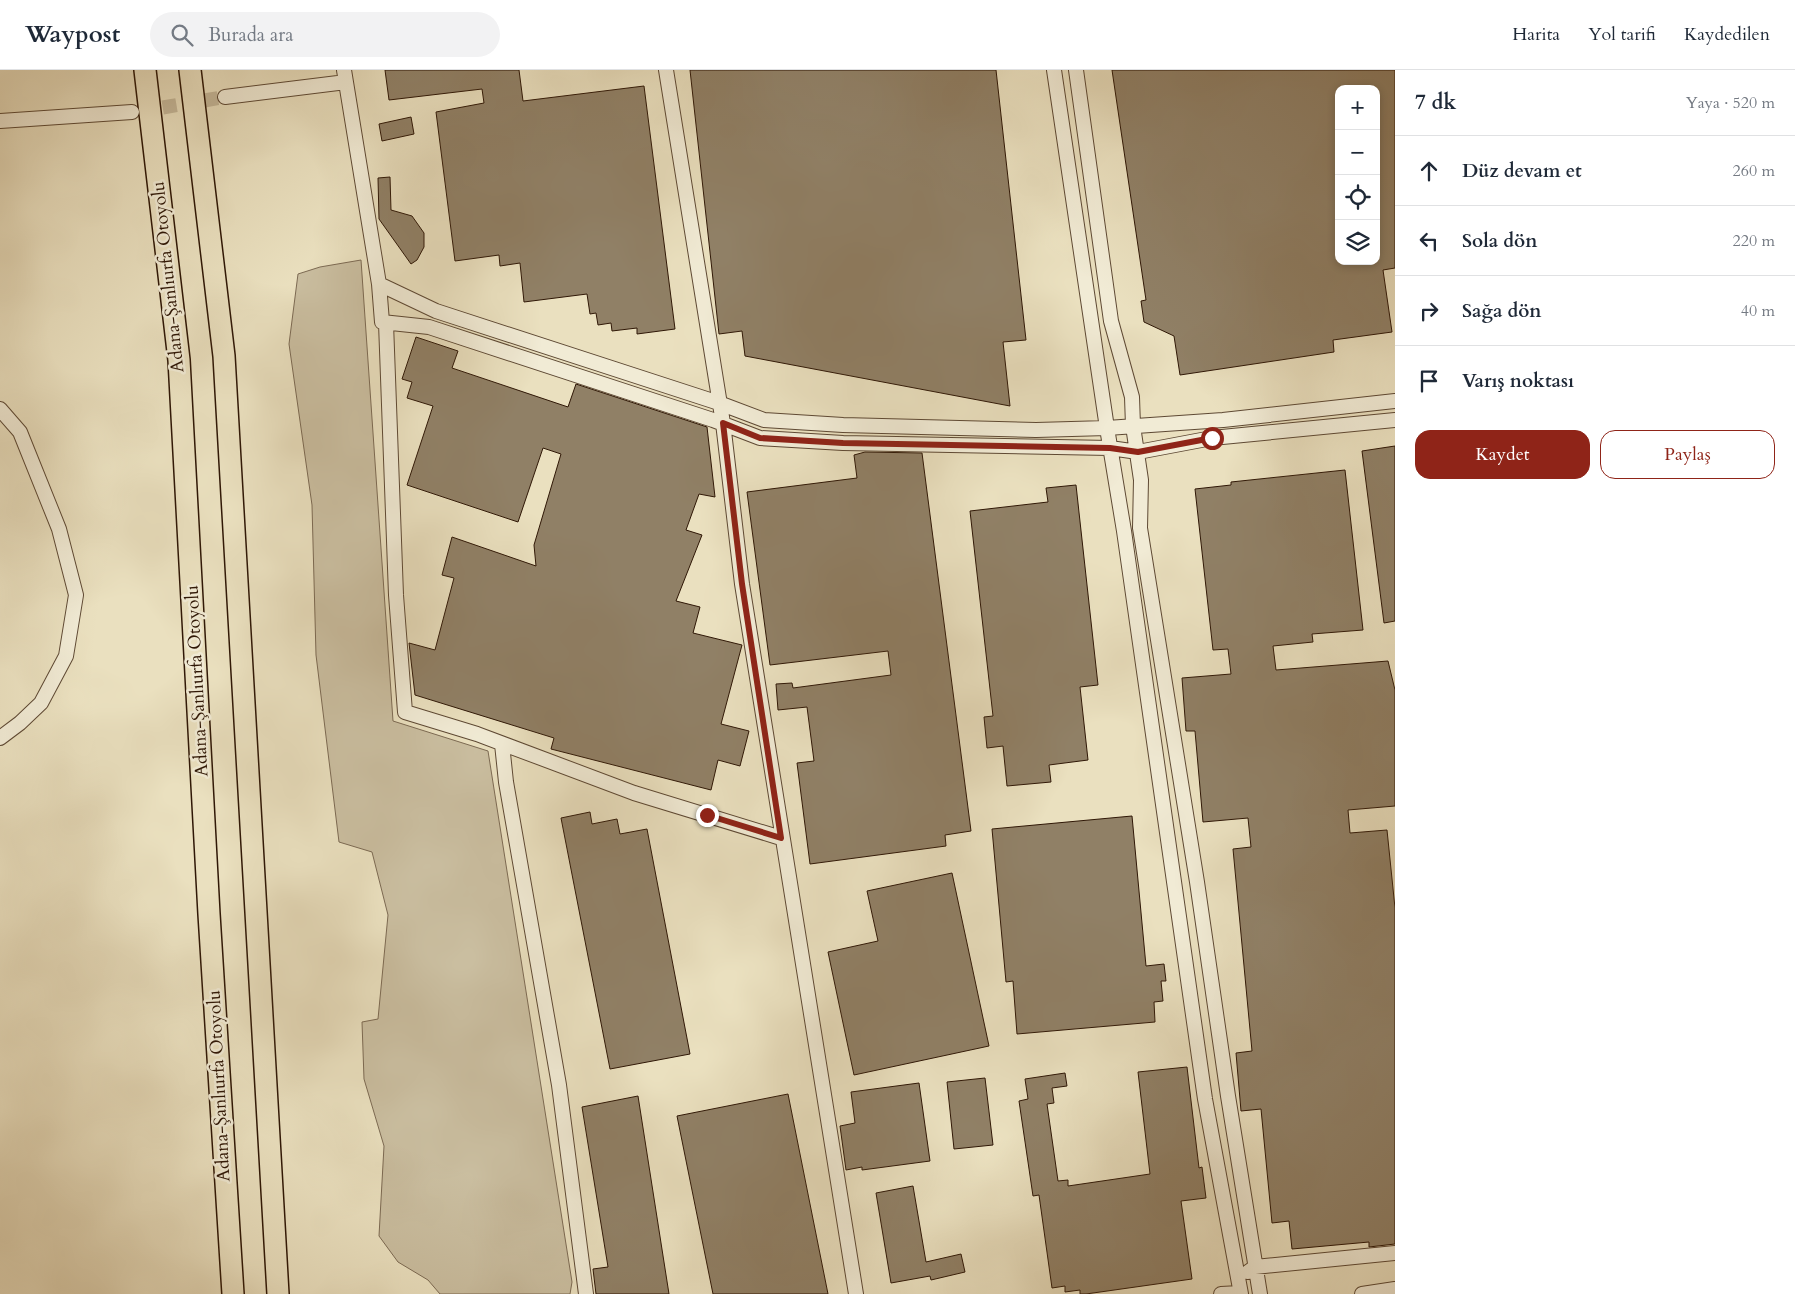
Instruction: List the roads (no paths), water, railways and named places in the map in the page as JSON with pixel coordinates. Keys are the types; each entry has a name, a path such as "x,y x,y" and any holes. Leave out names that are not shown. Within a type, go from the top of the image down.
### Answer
{"highway":[{"name":"Adana-Şanlıurfa Otoyolu","path":"145,70 179,360 210,924 234,1294"},
{"path":"190,70 224,356 278,1294"}],"street":[{"path":"666,70 723,423 742,584 781,838 856,1294"},
{"path":"1054,70 1110,448 1126,541 1205,1099 1240,1289"},
{"path":"1076,70 1111,321 1132,397 1133,426 1141,480 1140,528 1198,882 1228,1096 1260,1294"},
{"path":"225,97 345,76 380,284 384,323 396,595 406,712 502,744 634,793 781,838"},
{"path":"0,121 132,112"},
{"path":"380,284 436,311 719,403 764,420 843,425 1036,430 1107,428 1223,420 1395,401"},
{"path":"384,323 429,327 723,423 760,438 770,439 843,443 1110,448 1138,452 1212,438 1395,420"},
{"path":"1344,407 1345,424"},
{"path":"0,409 20,432 59,529 76,595 66,656 40,702 20,723 0,738"},
{"path":"502,744 506,782 559,1085 586,1294"},
{"path":"1255,1267 1395,1253"},
{"path":"1222,1294 1240,1289 1255,1267"},
{"path":"1362,1294 1395,1289"}],"tunnel":[{"path":"142,111 225,97"}]}
